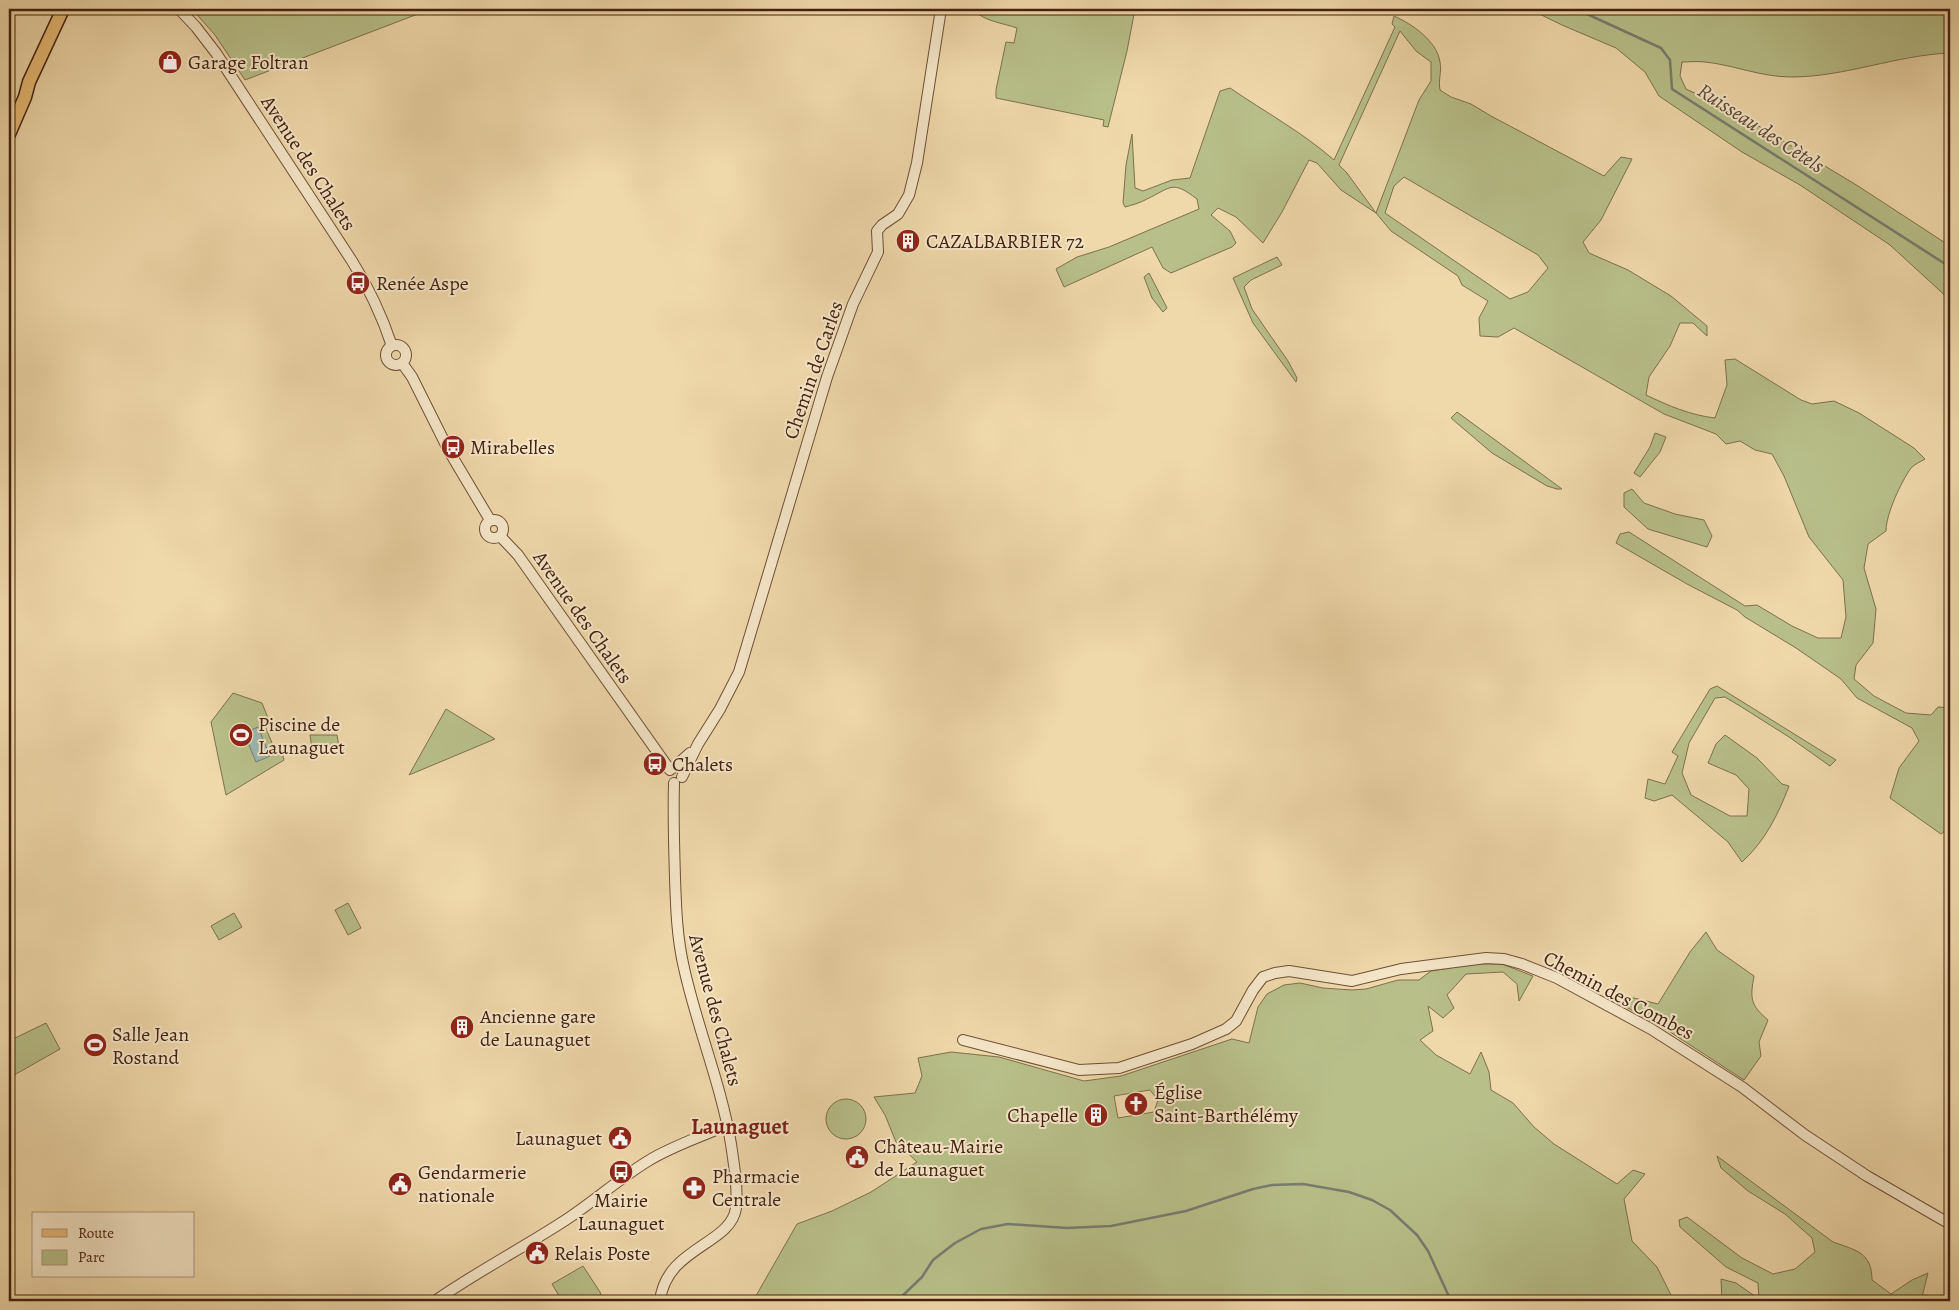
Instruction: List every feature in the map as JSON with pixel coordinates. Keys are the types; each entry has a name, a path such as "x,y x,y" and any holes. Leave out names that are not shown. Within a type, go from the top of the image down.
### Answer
{"main road":[{"path":"48,38 57,9"},
{"path":"9,134 48,38 63,9"},
{"path":"9,123 20,95 29,82"}],"street":[{"name":"Avenue des Chalets","path":"179,9 216,53 352,261 371,295 392,346 404,349 406,355 402,363 413,380 449,451 490,520 500,523 503,529 500,536 518,555 671,769 667,774 670,782 678,780 674,848 679,944 691,998 724,1109 736,1185 736,1208 733,1218 724,1230 680,1261 666,1282 660,1301"},
{"name":"Chemin de Carles","path":"678,780 720,709 739,672 828,377 853,304 878,252 877,232 882,225 898,214 909,195 918,164 941,9"},
{"name":"Chemin de Carles","path":"671,769 680,763 698,744"},
{"name":"Chemin des Combes","path":"963,1040 1079,1070 1119,1068 1192,1044 1226,1029 1236,1021 1253,990 1263,977 1275,973 1289,971 1352,981 1401,970 1486,958 1504,959 1557,978 1651,1029 1742,1087 1805,1135 1860,1171 1950,1224"},
{"path":"435,1301 461,1283 512,1254 575,1214 591,1200 648,1161 727,1125"}],"green space":[{"path":"192,9 431,9 245,80 215,35"},
{"path":"973,9 1135,9 1127,51 1108,127 1103,126 1104,120 996,98 1006,42 1014,43 1017,28 987,19"},
{"path":"1529,9 1950,9 1950,53 1910,58 1831,74 1791,77 1769,75 1705,62 1682,62 1680,76 1686,89 1737,113 1858,186 1950,246 1950,300 1890,245 1800,185 1742,152 1659,96 1645,72 1616,48"},
{"path":"1394,16 1416,29 1429,40 1438,54 1440,62 1440,90 1451,97 1471,104 1604,176 1621,157 1632,159 1601,220 1583,242 1589,253 1628,270 1671,296 1707,326 1707,336 1693,323 1680,323 1670,346 1649,377 1646,395 1680,410 1715,418 1727,385 1725,360 1735,359 1801,400 1812,404 1834,401 1859,413 1914,448 1925,459 1911,468 1903,481 1891,507 1886,531 1868,544 1864,568 1876,609 1873,643 1856,665 1854,679 1874,696 1906,713 1931,715 1938,707 1950,708 1950,827 1941,834 1890,798 1899,768 1919,741 1912,728 1857,698 1841,679 1737,610 1616,543 1620,534 1629,532 1745,606 1757,605 1792,626 1818,638 1841,638 1846,617 1843,580 1809,537 1784,476 1772,454 1755,450 1740,441 1726,444 1716,434 1664,414 1514,328 1498,337 1480,336 1479,318 1488,301 1462,285 1458,276 1391,231 1376,213 1341,190 1317,163 1309,160 1282,212 1263,243 1236,217 1218,208 1211,215 1230,231 1236,243 1232,247 1171,273 1163,268 1152,247 1064,287 1056,269 1077,257 1109,247 1199,209 1197,199 1177,187 1172,187 1142,202 1125,207 1123,203 1126,165 1132,134 1135,188 1143,191 1172,180 1190,178 1220,91 1230,88 1296,131 1334,160 1395,27 1392,24","holes":["1400,31 1416,51 1431,62 1431,81 1419,100 1376,213 1339,165","1404,177 1538,255 1548,268 1528,292 1510,299 1385,213 1394,186"]},
{"path":"1277,257 1282,265 1251,280 1244,287 1252,309 1288,361 1297,378 1296,382 1253,323 1233,278"},
{"path":"1149,273 1167,308 1163,312 1152,298 1144,277"},
{"path":"1457,412 1562,489 1547,486 1492,453 1451,418"},
{"path":"1655,433 1666,437 1660,452 1640,477 1634,473 1650,447"},
{"path":"1632,489 1644,503 1675,514 1704,520 1712,536 1707,547 1648,529 1624,507 1624,493"},
{"path":"1717,686 1836,760 1830,766 1789,737 1725,697 1715,698 1689,743 1682,773 1691,795 1730,816 1747,816 1749,789 1736,775 1708,763 1716,744 1725,735 1757,758 1782,784 1789,786 1770,827 1758,845 1742,862 1728,842 1672,795 1654,801 1645,798 1648,779 1665,784 1678,756 1672,752 1710,689"},
{"name":"Piscine de Launaguet","path":"233,693 262,703 270,723 265,726 277,755 282,753 284,760 226,795 211,722"},
{"path":"446,709 495,739 409,775"},
{"path":"310,735 337,735 339,747 312,748"},
{"path":"348,903 361,928 348,935 335,910"},
{"path":"234,913 242,927 219,940 211,926"},
{"path":"1706,932 1717,950 1754,976 1753,1001 1758,1010 1768,1020 1759,1042 1761,1056 1744,1080 1667,1030 1610,998 1634,998 1658,1004 1690,952"},
{"path":"1472,964 1502,964 1533,976 1519,1001 1517,984 1503,972 1466,974 1447,995 1454,1008 1443,1018 1428,1006 1433,1031 1420,1040 1436,1055 1470,1074 1481,1052 1489,1072 1491,1090 1513,1103 1534,1127 1554,1144 1617,1184 1633,1170 1645,1174 1624,1199 1632,1241 1657,1267 1674,1301 753,1301 797,1224 832,1211 871,1192 917,1162 896,1142 885,1115 874,1097 915,1093 922,1076 918,1058 951,1052 999,1057 1084,1081 1121,1076 1232,1039 1249,1043 1258,1007 1267,994 1284,985 1300,983 1323,988 1366,989 1398,980 1419,980 1431,971","holes":["1150,1090 1158,1100 1154,1112 1118,1118 1114,1096"]},
{"path":"46,1023 60,1049 9,1078 9,1041"},
{"path":"846,1099 860,1105 866,1119 860,1133 846,1139 832,1133 826,1119 832,1105"},
{"path":"1717,1156 1833,1242 1861,1254 1869,1263 1872,1280 1891,1294 1912,1280 1928,1273 1921,1301 1722,1301 1721,1279 1736,1283 1759,1299 1758,1283 1726,1267 1680,1227 1679,1220 1687,1217 1742,1258 1773,1274 1795,1269 1815,1252 1812,1238 1785,1214 1748,1191 1721,1168"},
{"path":"583,1266 600,1292 603,1301 562,1301 552,1284"}],"water":[{"path":"258,727 270,756 256,762 244,733"}],"waterway":[{"name":"Ruisseau des Cètels","path":"1576,9 1661,48 1670,60 1672,89 1950,267"},
{"path":"897,1301 922,1277 933,1260 955,1243 981,1229 1008,1224 1067,1228 1111,1226 1186,1211 1253,1189 1272,1185 1303,1184 1349,1192 1372,1200 1390,1210 1417,1235 1428,1251 1451,1301"},
{"path":"1168,1301 1192,1297 1237,1301"}],"place":[{"name":"Garage Foltran","path":"170,62"},
{"name":"CAZALBARBIER 72","path":"908,241"},
{"name":"Renée Aspe","path":"358,283"},
{"name":"Mirabelles","path":"453,447"},
{"name":"Piscine de Launaguet","path":"241,735"},
{"name":"Chalets","path":"655,764"},
{"name":"Ancienne gare de Launaguet","path":"462,1027"},
{"name":"Salle Jean Rostand","path":"95,1045"},
{"name":"Église Saint-Barthélémy","path":"1136,1104"},
{"name":"Chapelle","path":"1096,1115"},
{"name":"Launaguet","path":"620,1138"},
{"name":"Château-Mairie de Launaguet","path":"857,1157"},
{"name":"Mairie Launaguet","path":"621,1172"},
{"name":"Gendarmerie nationale","path":"400,1184"},
{"name":"Pharmacie Centrale","path":"694,1188"},
{"name":"Relais Poste","path":"537,1253"}],"district":[{"name":"Launaguet","path":"740,1126"}]}
